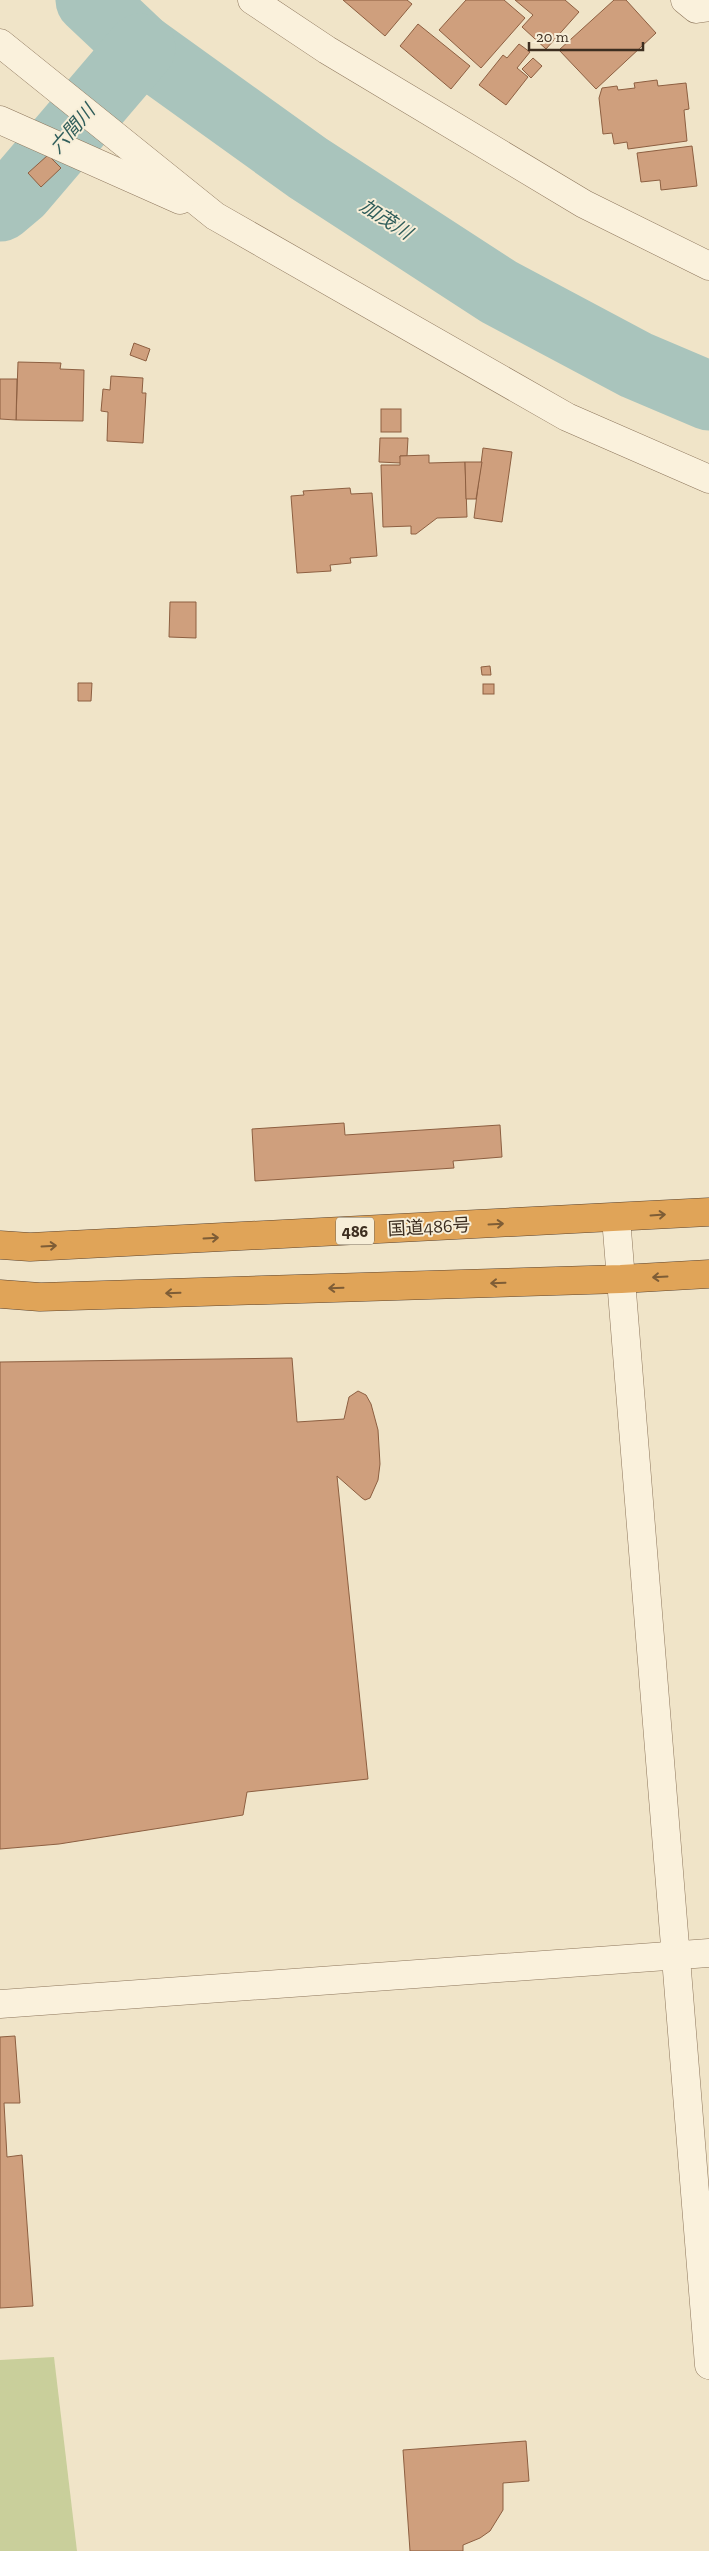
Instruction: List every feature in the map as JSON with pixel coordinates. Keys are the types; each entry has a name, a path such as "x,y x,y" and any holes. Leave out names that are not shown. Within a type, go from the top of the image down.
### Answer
{"highway":[{"name":"国道486号","path":"0,1245 30,1247 709,1212"},
{"path":"0,1294 40,1297 621,1279 709,1274"}],"street":[{"path":"252,0 327,50 584,204 709,266"},
{"path":"685,0 696,9 709,7"},
{"path":"0,43 215,216"},
{"path":"0,120 215,216 568,417 709,479"},
{"path":"616,1218 709,2365"},
{"path":"0,2004 709,1953"}],"green space":[{"path":"54,2357 77,2551 0,2551 0,2360"}],"building":[{"path":"343,0 407,0 412,4 385,36"},
{"path":"466,0 504,0 525,18 481,68 439,30"},
{"path":"515,0 565,0 579,12 546,49 522,27 533,15"},
{"path":"614,0 626,0 656,33 596,89 559,50"},
{"path":"418,24 470,66 451,89 400,46"},
{"path":"519,44 530,52 517,68 528,77 506,105 479,85 503,55 507,58"},
{"path":"533,58 542,66 531,78 522,69"},
{"path":"657,80 658,86 686,83 689,109 684,110 687,141 628,149 627,142 614,144 612,133 603,134 599,98 602,88 617,86 618,90 635,88 634,83"},
{"path":"692,146 697,186 661,190 660,180 641,182 637,153"},
{"path":"48,155 61,168 41,187 28,173"},
{"path":"134,343 150,349 146,361 130,355"},
{"path":"18,362 61,363 60,369 84,370 83,421 16,420"},
{"path":"111,376 143,378 142,393 146,393 143,443 107,441 108,412 101,411 103,389 110,390"},
{"path":"0,379 17,379 16,420 0,419"},
{"path":"381,409 401,409 401,432 381,432"},
{"path":"380,438 408,438 407,456 400,456 401,463 379,462"},
{"path":"483,448 512,452 502,522 474,518"},
{"path":"429,455 429,463 465,462 467,517 437,518 416,534 411,534 411,526 383,527 381,465 400,465 400,456"},
{"path":"465,462 482,462 476,499 466,499"},
{"path":"350,488 351,494 372,493 377,556 350,558 351,563 330,565 331,571 297,573 291,496 304,495 303,491"},
{"path":"170,602 196,602 196,638 169,637"},
{"path":"490,666 491,675 482,675 481,667"},
{"path":"78,683 92,683 91,701 78,701"},
{"path":"483,684 494,684 494,694 483,694"},
{"path":"344,1123 345,1135 500,1125 502,1157 453,1161 454,1168 255,1181 252,1129"},
{"path":"292,1358 297,1422 344,1419 349,1397 358,1391 366,1395 371,1404 378,1430 380,1464 378,1480 370,1498 365,1500 362,1498 337,1476 368,1779 247,1792 243,1815 59,1844 0,1849 0,1362"},
{"path":"15,2036 20,2103 4,2103 7,2157 22,2155 33,2306 0,2308 0,2037"},
{"path":"526,2441 529,2481 503,2483 503,2510 490,2531 480,2538 463,2545 463,2551 410,2551 403,2450"}],"waterway":[{"name":"加茂川","path":"90,0 141,48 308,168 499,292 636,365 709,396"},
{"name":"六間川","path":"0,207 19,191 141,48"}]}
